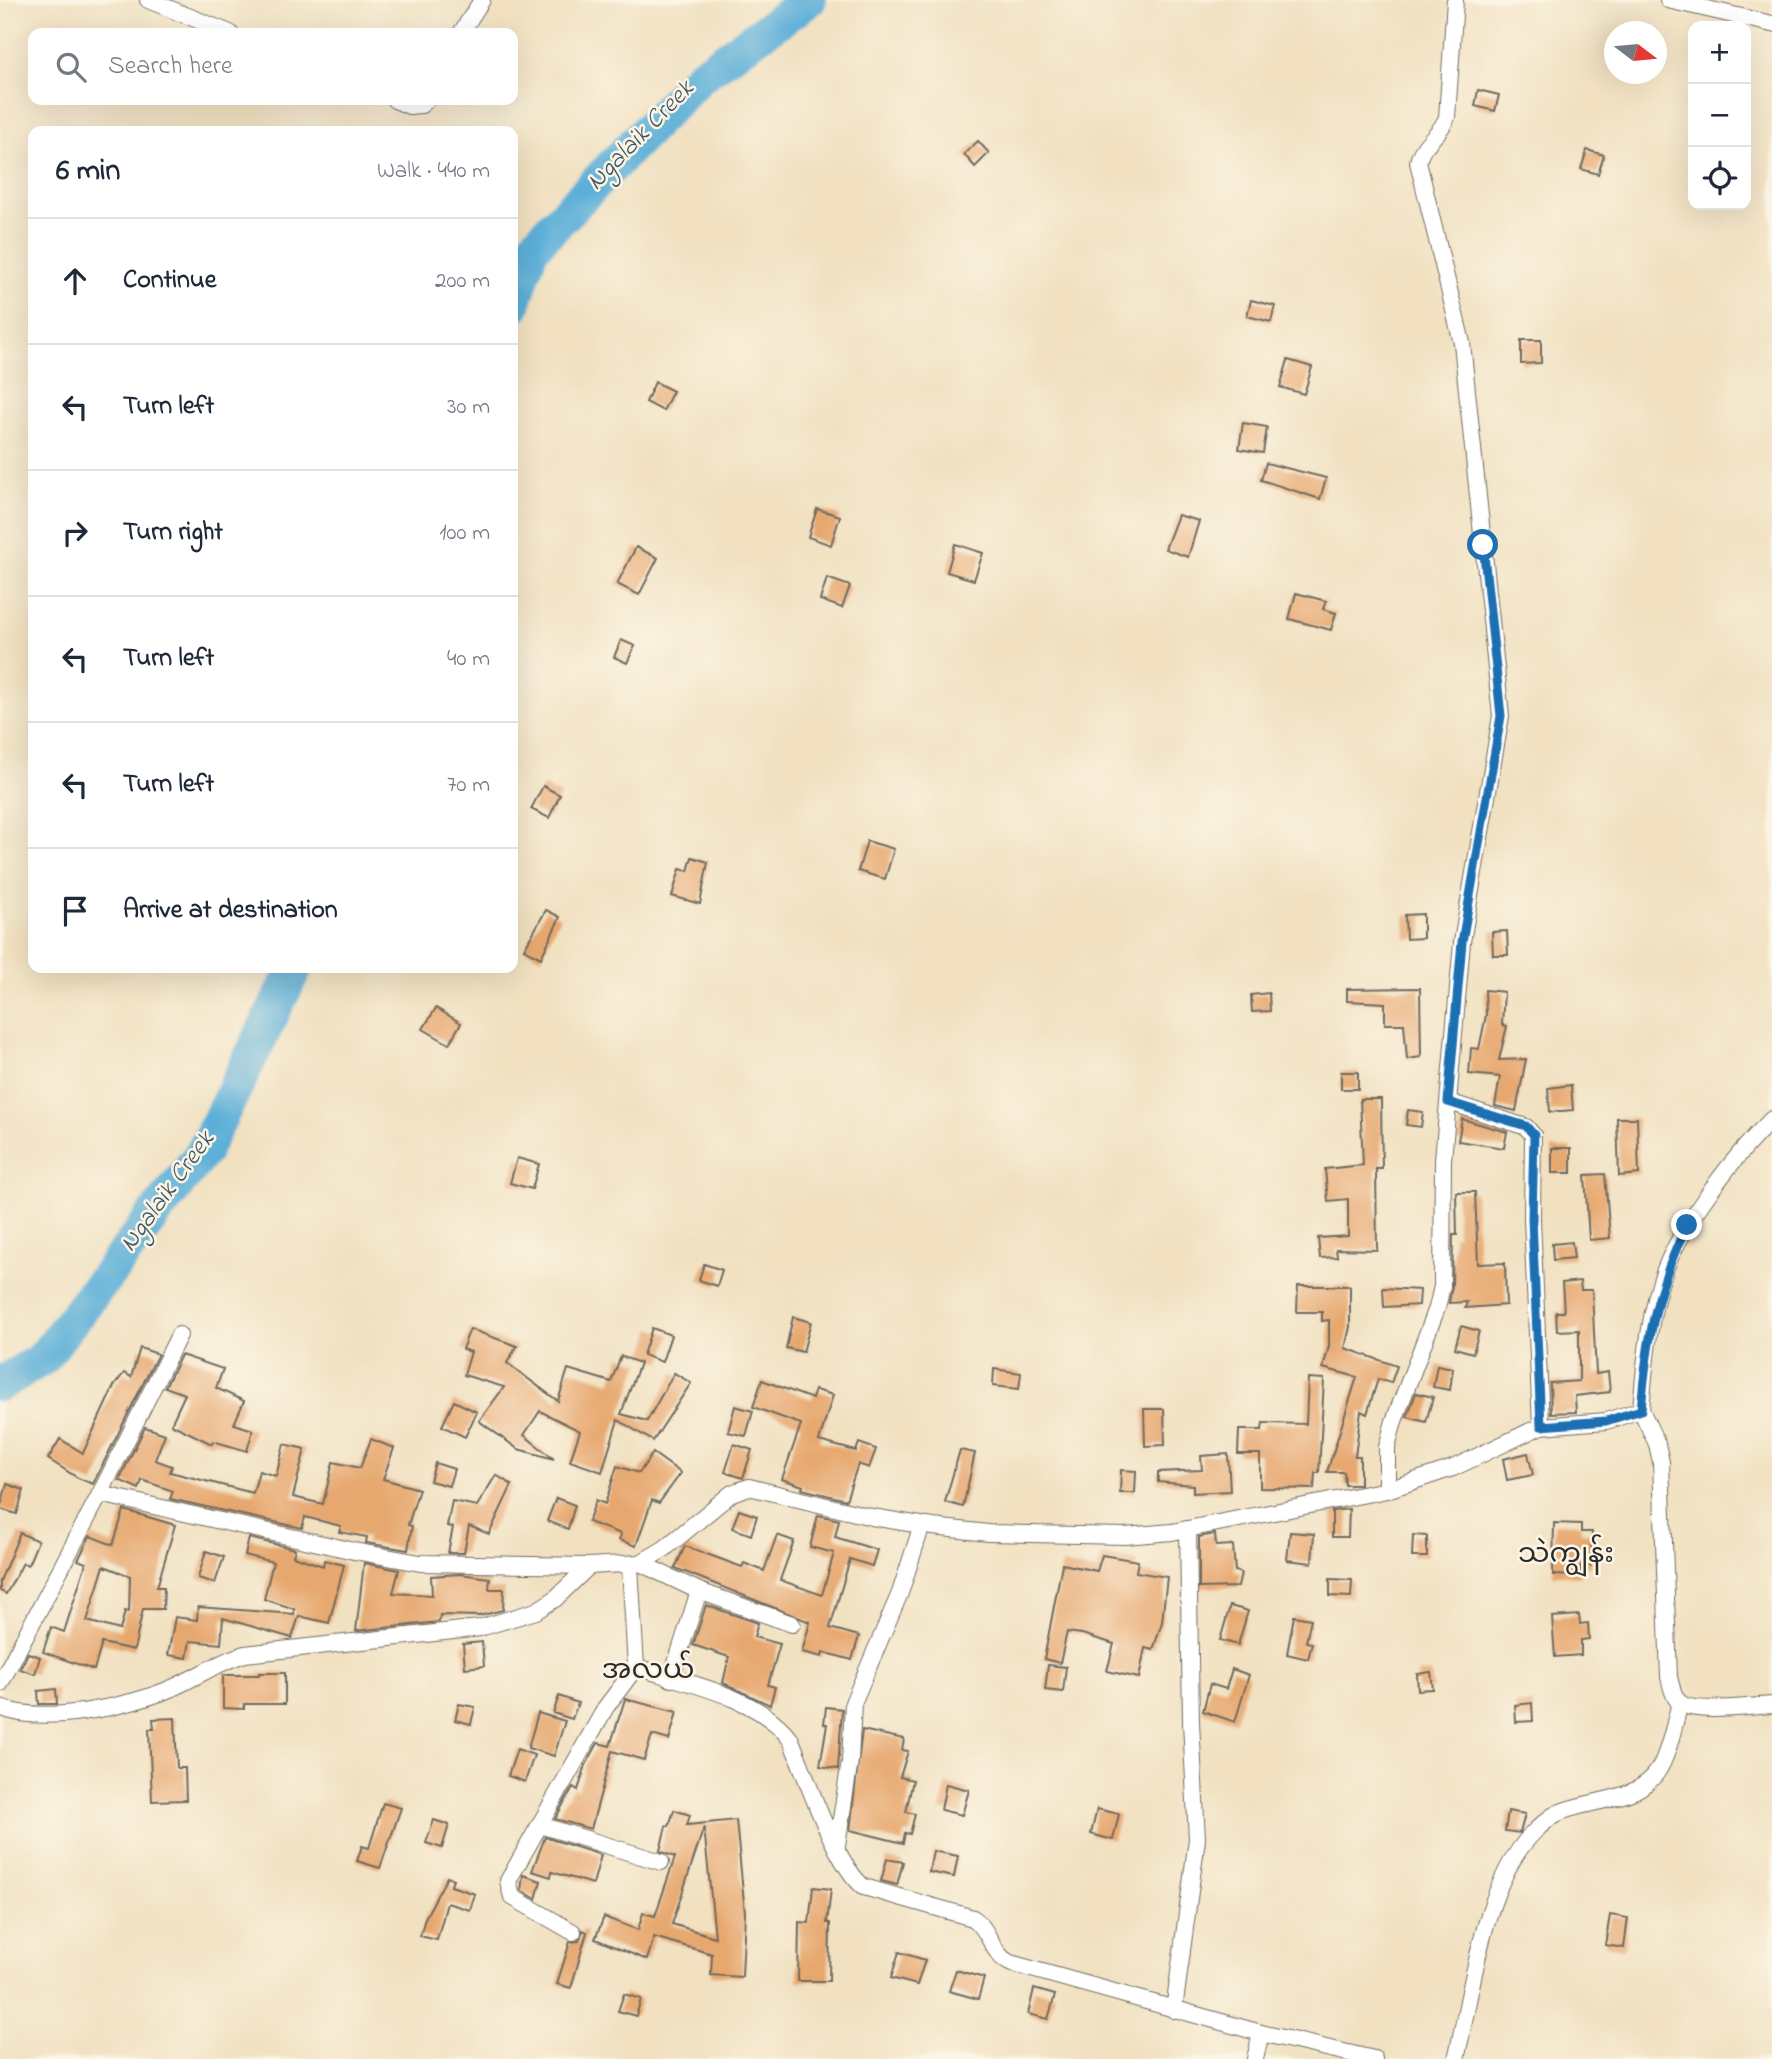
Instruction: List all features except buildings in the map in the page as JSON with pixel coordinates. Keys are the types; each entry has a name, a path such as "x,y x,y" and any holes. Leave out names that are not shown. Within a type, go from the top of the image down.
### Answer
{"street":[{"path":"148,0 218,28"},
{"path":"464,28 482,0"},
{"path":"1387,1490 1387,1447 1394,1421 1437,1308 1442,1286 1441,1210 1462,942 1501,716 1462,343 1418,162 1423,148 1444,126 1447,117 1455,0"},
{"path":"1668,0 1772,24"},
{"path":"1448,1102 1526,1126 1534,1135 1532,1219 1541,1426"},
{"path":"1456,2059 1485,1932 1497,1892 1511,1862 1531,1834 1555,1814 1632,1791 1648,1782 1658,1771 1665,1756 1680,1703 1669,1676 1661,1462 1657,1444 1641,1410 1652,1321 1666,1268 1687,1225 1772,1119"},
{"path":"0,1684 100,1494 179,1335"},
{"path":"100,1494 354,1551 420,1563 589,1566 635,1564 664,1549 732,1493 749,1487 872,1517 922,1525 989,1533 1125,1536 1188,1528 1387,1490 1452,1468 1541,1426 1606,1421 1641,1410"},
{"path":"836,1846 850,1761 853,1703 900,1593 922,1525"},
{"path":"1174,2010 1197,1839 1191,1722 1188,1528"},
{"path":"635,1564 699,1591 792,1624"},
{"path":"573,1932 512,1897 508,1889 512,1871 606,1707 636,1667 635,1564"},
{"path":"0,1707 28,1713 72,1713 109,1708 147,1698 218,1663 245,1654 480,1628 536,1611 555,1599 589,1566"},
{"path":"671,1679 699,1591"},
{"path":"636,1667 751,1706 780,1724 791,1740 836,1846 855,1880 864,1888 973,1918 982,1924 1002,1960 1010,1964 1261,2033 1374,2059"},
{"path":"1680,1703 1694,1709 1772,1705"},
{"path":"540,1825 661,1862"},
{"path":"1145,2000 1177,1988"},
{"path":"1255,2059 1261,2033"}],"waterway":[{"name":"Ngalaik Creek","path":"518,290 531,249 700,76 809,0"},
{"name":"Ngalaik Creek","path":"0,1384 42,1359 203,1152 292,973"}],"district":[{"name":"သဲကျွန်း","path":"1566,1555"},
{"name":"အလယ်","path":"648,1671"}],"route":[{"path":"1483,545 1501,716 1462,942 1448,1102 1526,1126 1534,1135 1532,1219 1541,1426 1606,1421 1641,1410 1652,1321 1666,1268 1687,1225"}]}
